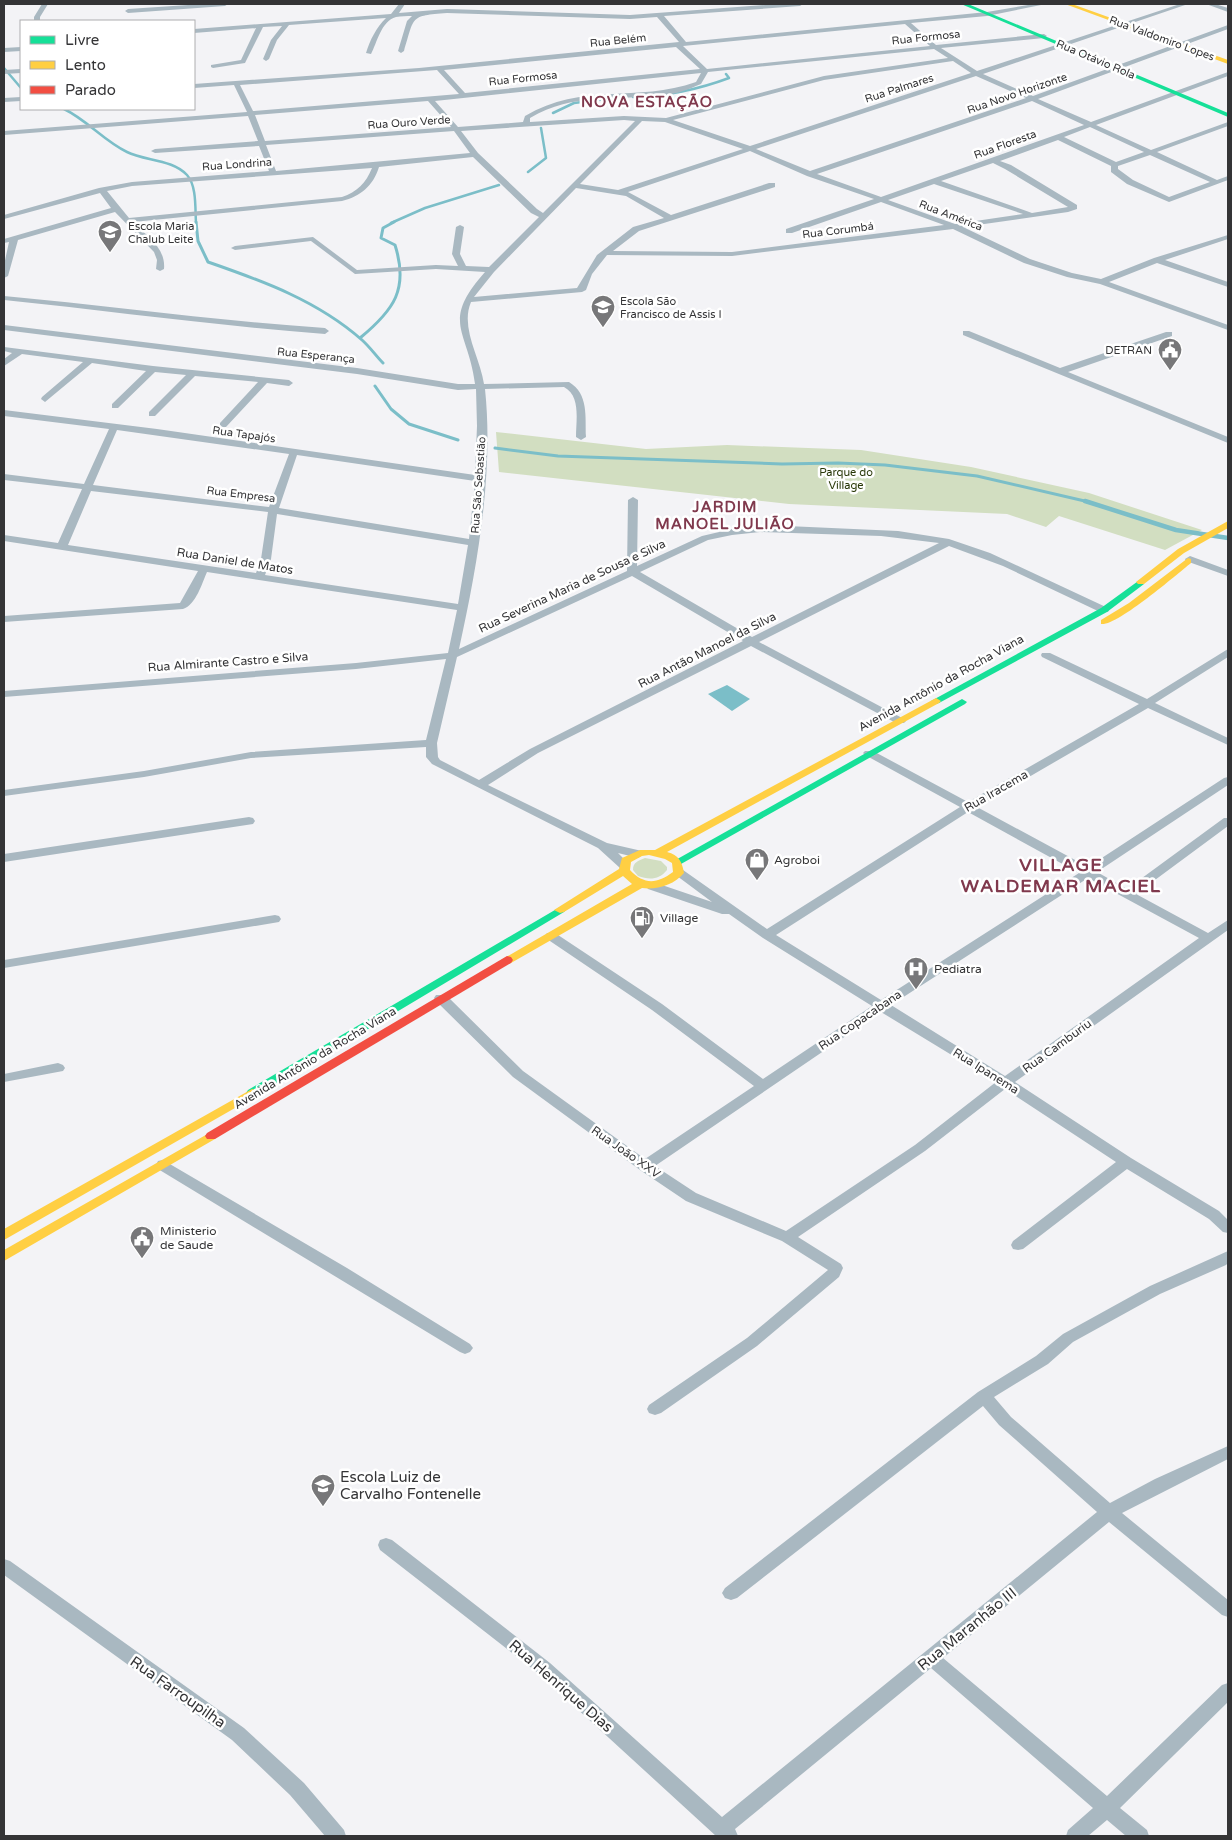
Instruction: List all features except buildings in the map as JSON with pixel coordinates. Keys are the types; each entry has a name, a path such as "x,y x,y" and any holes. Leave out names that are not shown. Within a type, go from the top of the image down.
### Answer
{"main road":[{"name":"Rua Otávio Rola","path":"964,4 1044,36 1228,115"},
{"name":"Rua Valdomiro Lopes","path":"1068,4 1228,62"},
{"name":"Avenida Antônio da Rocha Viana","path":"658,853 1104,610 1189,547 1224,526"},
{"path":"1042,657 1132,606 1200,552 1228,537"},
{"path":"678,868 669,856 658,853 638,854 626,860 624,868 629,879 646,885 669,882 678,868 869,753 970,697"},
{"name":"Avenida Antônio da Rocha Viana","path":"4,1235 219,1112 624,868"},
{"name":"Avenida Antônio da Rocha Viana","path":"4,1256 163,1165 441,998 646,885"}],"street":[{"path":"37,20 45,4"},
{"path":"129,10 225,4"},
{"path":"369,53 377,32 387,19 396,14 402,4"},
{"path":"195,31 447,11 630,17 800,4"},
{"name":"Rua Belém","path":"195,86 340,77 987,14 1043,4"},
{"name":"Rua Palmares","path":"620,192 1123,23 1185,4"},
{"path":"1209,4 1228,10"},
{"path":"401,51 410,22 419,13"},
{"path":"526,123 527,117 535,111 573,100 612,95 666,93 699,83 706,71 681,44 660,16"},
{"path":"906,22 936,48 976,73 1092,124 1216,182"},
{"path":"266,59 274,40 288,23"},
{"path":"213,66 243,62 261,25"},
{"name":"Rua Novo Horizonte","path":"810,174 1119,68 1228,27"},
{"name":"Rua Formosa","path":"4,134 464,96 1044,36"},
{"path":"4,50 20,49"},
{"path":"666,120 824,78 955,59"},
{"path":"438,67 464,96"},
{"path":"4,72 20,71"},
{"name":"Rua Floresta","path":"789,231 993,161 1228,74"},
{"path":"236,83 251,113 273,173"},
{"path":"4,100 20,99"},
{"path":"430,99 457,130 475,155 534,211 543,216"},
{"name":"Rua Ouro Verde","path":"155,151 457,130 526,123 613,118 666,120"},
{"path":"468,300 491,270 640,119"},
{"name":"Rua América","path":"666,120 748,148 881,201 954,226 1026,261 1054,271 1102,282 1228,328"},
{"path":"1058,136 1115,165 1154,153 1228,124"},
{"name":"Rua Londrina","path":"4,217 102,190 132,184 376,165 475,155"},
{"name":"Rua Corumbá","path":"605,253 732,254 954,226 1074,207 1008,167 993,161"},
{"path":"127,220 347,198 372,180 376,165"},
{"path":"1115,165 1114,170 1130,182 1169,200 1228,178"},
{"path":"934,181 1032,215"},
{"path":"468,300 579,290 583,288 594,265 605,253 636,229 668,217 772,185"},
{"path":"573,186 620,192 636,197 668,217"},
{"path":"102,190 116,209 158,251 161,260 160,269"},
{"path":"4,241 116,209"},
{"path":"460,227 456,254 463,268"},
{"path":"1102,282 1156,260 1228,237"},
{"path":"4,276 14,238"},
{"path":"235,248 304,238 313,239 355,272 420,268 491,270"},
{"path":"1156,260 1228,286"},
{"path":"4,298 126,310 250,326 325,331"},
{"name":"Rua São Sebastião","path":"431,743 454,655 463,608 474,543 480,479 481,387 464,321 464,311 468,300"},
{"name":"Rua Esperança","path":"4,328 357,371 428,383 481,387 558,384 573,387 579,393 581,437"},
{"path":"966,333 1228,440"},
{"path":"1061,371 1169,334"},
{"path":"4,348 153,369 289,384"},
{"path":"4,363 20,350"},
{"path":"45,399 91,360"},
{"path":"115,406 153,369"},
{"path":"152,414 194,373"},
{"path":"223,425 264,381"},
{"name":"Rua Tapajós","path":"4,413 480,479"},
{"path":"62,546 114,427"},
{"path":"259,578 266,558 273,510 294,452"},
{"name":"Rua Empresa","path":"4,477 273,510 474,543"},
{"path":"633,500 632,572 752,642 900,721"},
{"name":"Rua Severina Maria de Sousa e Silva","path":"454,655 705,538 746,529 890,534 949,542 1000,562 1104,610"},
{"name":"Rua Daniel de Matos","path":"4,538 463,608"},
{"name":"Rua Antão Manoel da Silva","path":"479,785 534,752 949,542"},
{"path":"1190,560 1228,573"},
{"path":"4,619 184,606 204,568"},
{"name":"Rua Iracema","path":"767,934 968,807 1148,703 1228,652"},
{"name":"Rua Almirante Castro e Silva","path":"4,694 356,666 454,655"},
{"path":"1042,657 1148,703 1228,742"},
{"path":"4,792 144,774 251,755 431,743 432,757 436,762 602,845 638,854"},
{"path":"869,753 1208,938"},
{"name":"Rua Copacabana","path":"644,1166 882,1005 1228,780"},
{"path":"4,858 249,821"},
{"path":"1128,894 1228,821"},
{"path":"602,845 624,868"},
{"name":"Rua Ipanema","path":"678,868 767,934 1005,1082 1126,1162 1214,1215 1228,1228"},
{"name":"Rua Ipanema","path":"646,885 743,916"},
{"path":"4,964 275,919"},
{"name":"Rua Camburiu","path":"787,1237 920,1148 1005,1082 1228,924"},
{"path":"551,936 664,1012 763,1086"},
{"name":"Rua João XXV","path":"441,998 518,1074 644,1166 691,1197 787,1237 836,1268 834,1273 752,1342 655,1409"},
{"path":"4,1078 58,1068"},
{"path":"1018,1245 1126,1162"},
{"path":"163,1165 465,1348"},
{"path":"731,1593 984,1396 1042,1360 1068,1338 1156,1290 1221,1261 1228,1256"},
{"path":"984,1396 1005,1421 1109,1512 1228,1610"},
{"name":"Rua Maranhão III","path":"725,1833 932,1658 1109,1512 1161,1484 1228,1452"},
{"name":"Rua Henrique Dias","path":"386,1545 544,1668 725,1833"},
{"name":"Rua Farroupilha","path":"4,1566 238,1734 297,1789 336,1836"},
{"path":"932,1658 1140,1836"},
{"path":"1075,1836 1108,1807 1228,1690"}],"green space":[{"name":"Parque do Village","path":"496,432 646,449 727,445 861,450 971,467 1089,493 1202,530 1165,550 1059,516 1046,527 1007,514 789,504 499,472"},
{"path":"645,858 661,861 667,867 667,870 661,876 654,878 638,876 633,870 634,865"}],"water":[{"path":"727,685 750,699 732,711 708,694"}],"waterway":[{"path":"4,68 20,87"},
{"path":"633,97 670,94 694,89 729,78 726,74"},
{"path":"553,113 574,103 614,98"},
{"path":"66,110 127,152 174,166 187,175 194,191 196,223"},
{"path":"528,172 546,158 541,128"},
{"path":"391,223 425,208 499,185"},
{"path":"196,222 198,241 208,262 269,285 308,303 345,326 365,343 383,363"},
{"path":"360,338 382,318 396,298 400,274 399,260 395,245 381,238 383,228 394,222"},
{"path":"375,386 391,409 409,424 458,440"},
{"path":"495,448 558,456 782,464 838,463 885,465 977,476 1086,501"},
{"path":"1086,501 1176,530 1228,538"}],"traffic: fast":[{"path":"964,4 1228,115"},
{"path":"936,701 1104,610 1141,582"},
{"path":"677,862 962,702"},
{"path":"252,1093 560,910"}],"traffic: slow":[{"path":"1068,4 1228,62"},
{"path":"1141,582 1181,551 1228,524"},
{"path":"1104,622 1132,605 1188,561"},
{"path":"658,853 936,701"},
{"path":"649,852 669,856 677,862 679,873 657,885 650,886 637,882 624,871 626,860 640,853 649,852"},
{"path":"560,910 624,871"},
{"path":"507,960 640,884"},
{"path":"4,1235 252,1093"},
{"path":"4,1256 211,1136"}],"traffic: jam":[{"path":"211,1136 507,960"}],"place":[{"name":"Escola Maria Chalub Leite","path":"110,253"},
{"name":"Escola São Francisco de Assis I","path":"603,328"},
{"name":"DETRAN","path":"1170,371"},
{"name":"Agroboi","path":"757,881"},
{"name":"Village","path":"642,939"},
{"name":"Pediatra","path":"916,990"},
{"name":"Ministerio de Saude","path":"142,1259"},
{"name":"Escola Luiz de Carvalho Fontenelle","path":"323,1507"}],"district":[{"name":"NOVA ESTAÇÃO","path":"647,102"},
{"name":"JARDIM MANOEL JULIÃO","path":"725,516"},
{"name":"VILLAGE WALDEMAR MACIEL","path":"1061,875"}]}
